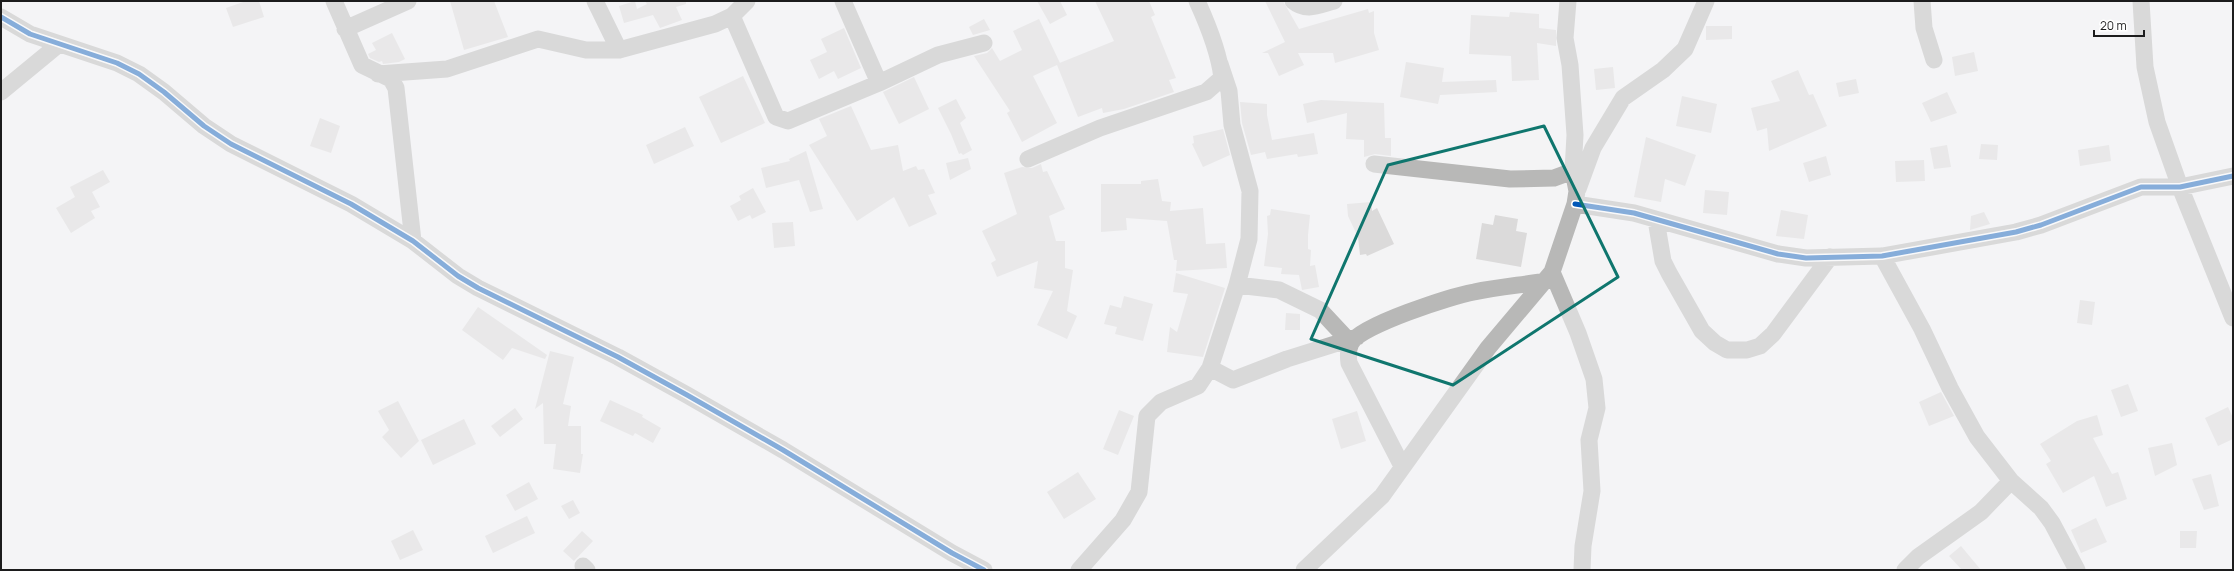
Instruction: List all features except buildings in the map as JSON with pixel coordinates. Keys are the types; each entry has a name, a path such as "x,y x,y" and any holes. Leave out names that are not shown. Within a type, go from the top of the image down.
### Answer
{"street":[{"path":"334,1 362,65 391,79 396,88 413,241"},
{"path":"345,28 408,1"},
{"path":"595,1 619,50"},
{"path":"378,74 447,68 538,39 586,50 619,50 715,24 732,16 747,1"},
{"path":"843,1 879,83"},
{"path":"1079,570 1124,520 1139,492 1147,416 1161,402 1198,386 1210,368 1237,285 1249,239 1250,191 1232,125 1229,91 1205,18 1197,1"},
{"path":"1293,1 1298,5 1310,8 1334,1"},
{"path":"1568,1 1565,38 1570,65 1575,135 1573,171 1576,198"},
{"path":"1304,570 1382,496 1402,466 1488,348 1549,277 1593,148 1623,98 1663,70 1685,49 1706,1"},
{"path":"1922,1 1924,28 1934,60"},
{"path":"2141,1 2145,67 2157,122 2180,188 2233,318"},
{"path":"732,16 776,117 788,121 879,83 938,55 984,43"},
{"path":"1,17 30,34 127,68 164,92 204,126 231,144 351,204 413,241 458,276 478,288 618,357 687,395 783,450 952,553 984,570"},
{"path":"1,92 58,45"},
{"path":"1028,159 1100,128 1206,92 1222,78 1220,64"},
{"path":"1374,164 1510,179 1554,178 1573,171"},
{"path":"1576,198 1778,254 1806,258 1830,256 1882,256 2016,232 2041,225 2141,187 2180,188 2233,176"},
{"path":"1656,220 1662,261 1672,280 1702,331 1715,343 1727,350 1747,350 1760,346 1772,334 1830,256"},
{"path":"1882,256 1922,329 1950,388 1977,437 2011,481 2041,508 2052,522 2077,570"},
{"path":"1210,368 1233,380 1286,359 1352,338 1394,318 1472,292 1549,277"},
{"path":"1549,277 1578,333 1594,379 1597,408 1589,446 1592,491 1583,546 1582,570"},
{"path":"1237,285 1279,290 1320,310 1352,338"},
{"path":"1352,338 1349,350 1349,363 1402,466"},
{"path":"1905,570 1918,557 1981,512 2011,481"}],"highlighted area":[{"path":"1544,126 1618,277 1453,385 1311,339 1388,165"}],"cycle path":[{"path":"1,17 30,34 117,63 139,74 164,92 204,126 231,144 351,204 413,241 458,276 478,288 618,357 687,395 783,450 952,553 984,570"},
{"path":"1575,204 1634,213 1778,254 1806,258 1882,256 2016,232 2041,225 2141,187 2180,187 2233,176"}]}
